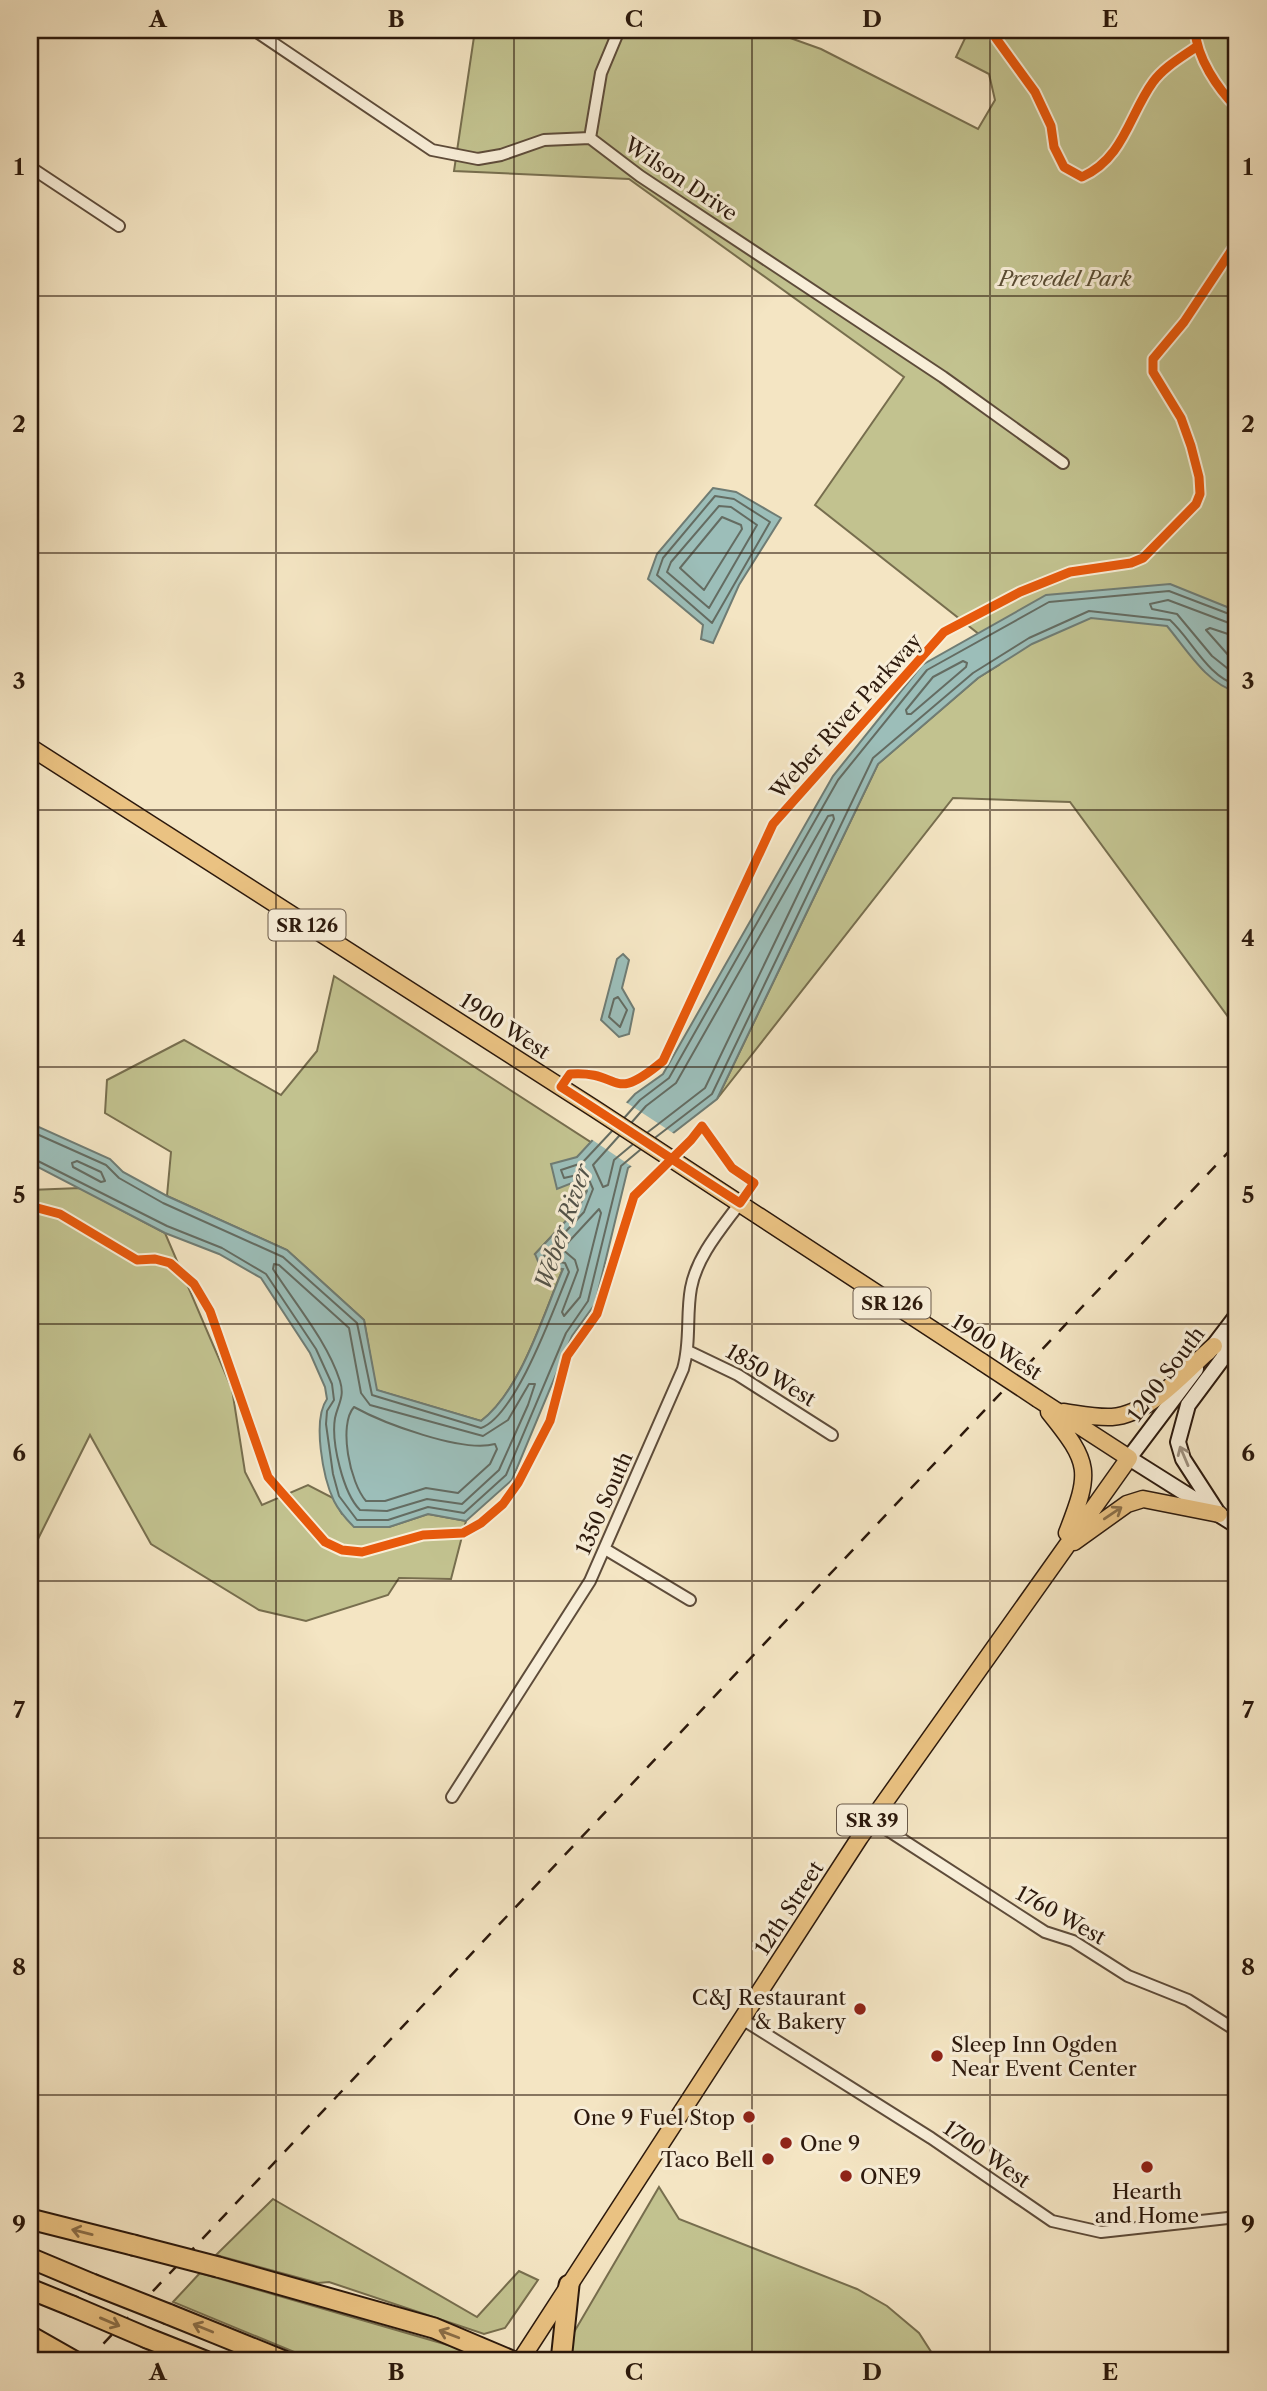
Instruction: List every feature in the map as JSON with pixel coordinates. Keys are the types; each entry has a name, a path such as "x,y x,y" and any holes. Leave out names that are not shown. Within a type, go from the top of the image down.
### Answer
{"highway":[{"path":"30,2219 218,2267 434,2328 512,2361"},
{"path":"30,2258 284,2361"},
{"path":"561,2361 569,2285"},
{"path":"30,2289 205,2361"},
{"path":"35,2339 74,2361"}],"main road":[{"name":"1900 West","path":"30,747 595,1109 1237,1526"},
{"name":"1200 South","path":"1129,1458 1237,1315"},
{"path":"1219,1514 1183,1458 1178,1442 1188,1405 1223,1358 1237,1323"},
{"path":"1058,1412 1110,1418 1129,1414 1157,1396 1214,1346"},
{"path":"1038,1399 1074,1443 1084,1468 1083,1489 1058,1554"},
{"name":"12th Street","path":"569,2285 872,1820 1058,1554 1129,1458"},
{"path":"1058,1554 1127,1504 1143,1499 1219,1514"},
{"name":"SR 39","path":"520,2361 569,2285"}],"street":[{"path":"254,30 432,150 478,159 501,155 544,140 590,138 601,73 619,30"},
{"name":"Wilson Drive","path":"590,138 640,177 943,377 1063,463"},
{"path":"30,167 119,226"},
{"name":"1350 South","path":"452,1797 590,1581 606,1549 688,1351 691,1289 698,1266 740,1203"},
{"name":"1850 West","path":"688,1351 738,1375 832,1435"},
{"path":"606,1549 690,1600"},
{"name":"1760 West","path":"872,1820 1045,1933 1073,1941 1128,1976 1188,2000 1237,2031"},
{"name":"1700 West","path":"742,2019 947,2149 1052,2221 1101,2232 1237,2217"}],"green space":[{"name":"Prevedel Park","path":"475,30 768,30 821,49 978,129 995,100 989,74 956,57 969,30 1237,30 1237,1029 1070,802 953,798 717,1099 878,764 978,678 999,665 980,635 815,505 904,377 629,179 454,171"},
{"path":"334,976 592,1143 577,1157 587,1190 579,1207 535,1254 563,1269 519,1372 495,1408 481,1421 376,1390 364,1320 287,1250 167,1196 171,1152 105,1113 107,1080 184,1040 281,1095 317,1051"},
{"path":"80,1188 165,1233 232,1389 245,1472 262,1505 308,1485 333,1498 342,1514 389,1527 428,1514 466,1521 451,1579 399,1578 388,1595 306,1621 259,1610 151,1544 90,1435 35,1545 30,1549 30,1190"},
{"path":"659,2187 679,2219 857,2289 887,2306 919,2333 937,2361 568,2361 570,2339"},
{"path":"273,2199 477,2317 519,2271 538,2280 505,2328 484,2334 329,2282 318,2283 216,2255"},
{"path":"200,2273 465,2350 477,2361 316,2361 173,2302"}],"water":[{"path":"713,488 736,492 781,518 739,585 713,643 701,639 703,625 648,579 657,554"},
{"name":"Weber River","path":"1170,584 1237,611 1237,692 1216,682 1207,674 1167,626 1091,618 1032,644 978,678 878,764 717,1099 628,1168 595,1304 572,1336 512,1480 466,1521 428,1514 389,1527 354,1527 334,1501 323,1464 320,1421 327,1399 325,1387 310,1353 261,1278 219,1254 165,1233 30,1163 30,1123 110,1159 123,1172 167,1196 287,1250 364,1320 377,1390 481,1421 495,1408 519,1372 563,1269 540,1266 535,1254 579,1207 587,1191 582,1179 557,1189 551,1164 577,1157 635,1094 663,1074 833,776 922,665 1046,595"},
{"path":"623,954 629,960 622,988 634,1009 629,1034 619,1037 601,1020 617,959"}],"pier":[{"path":"624,1101 676,1135 634,1168 591,1139"}],"railway":[{"path":"87,2361 1237,1143"}],"cycle path":[{"path":"990,30 1035,92 1051,126 1054,147 1064,167 1082,177 1096,169 1117,147 1157,77 1196,47"},
{"path":"1195,30 1209,72 1237,108"},
{"name":"Weber River Parkway","path":"30,1206 60,1214 137,1260 155,1259 170,1263 194,1284 210,1311 268,1477 325,1542 342,1550 362,1552 423,1535 463,1533 481,1523 503,1504 518,1483 550,1421 567,1356 597,1314 634,1196 691,1140 702,1126 732,1168 754,1183 740,1203 673,1160 650,1145 628,1130 561,1087 570,1074 587,1074 624,1084 646,1074 663,1061 773,824 944,632 1020,592 1070,572 1131,563 1143,558 1196,504 1200,494 1199,477 1191,446 1181,418 1153,372 1153,359 1184,322 1237,242"}],"place":[{"name":"C&J Restaurant & Bakery","path":"860,2009"},
{"name":"Sleep Inn Ogden Near Event Center","path":"937,2056"},
{"name":"One 9 Fuel Stop","path":"749,2117"},
{"name":"One 9","path":"786,2143"},
{"name":"Taco Bell","path":"768,2159"},
{"name":"Hearth and Home","path":"1147,2167"},
{"name":"ONE9","path":"846,2176"}]}
